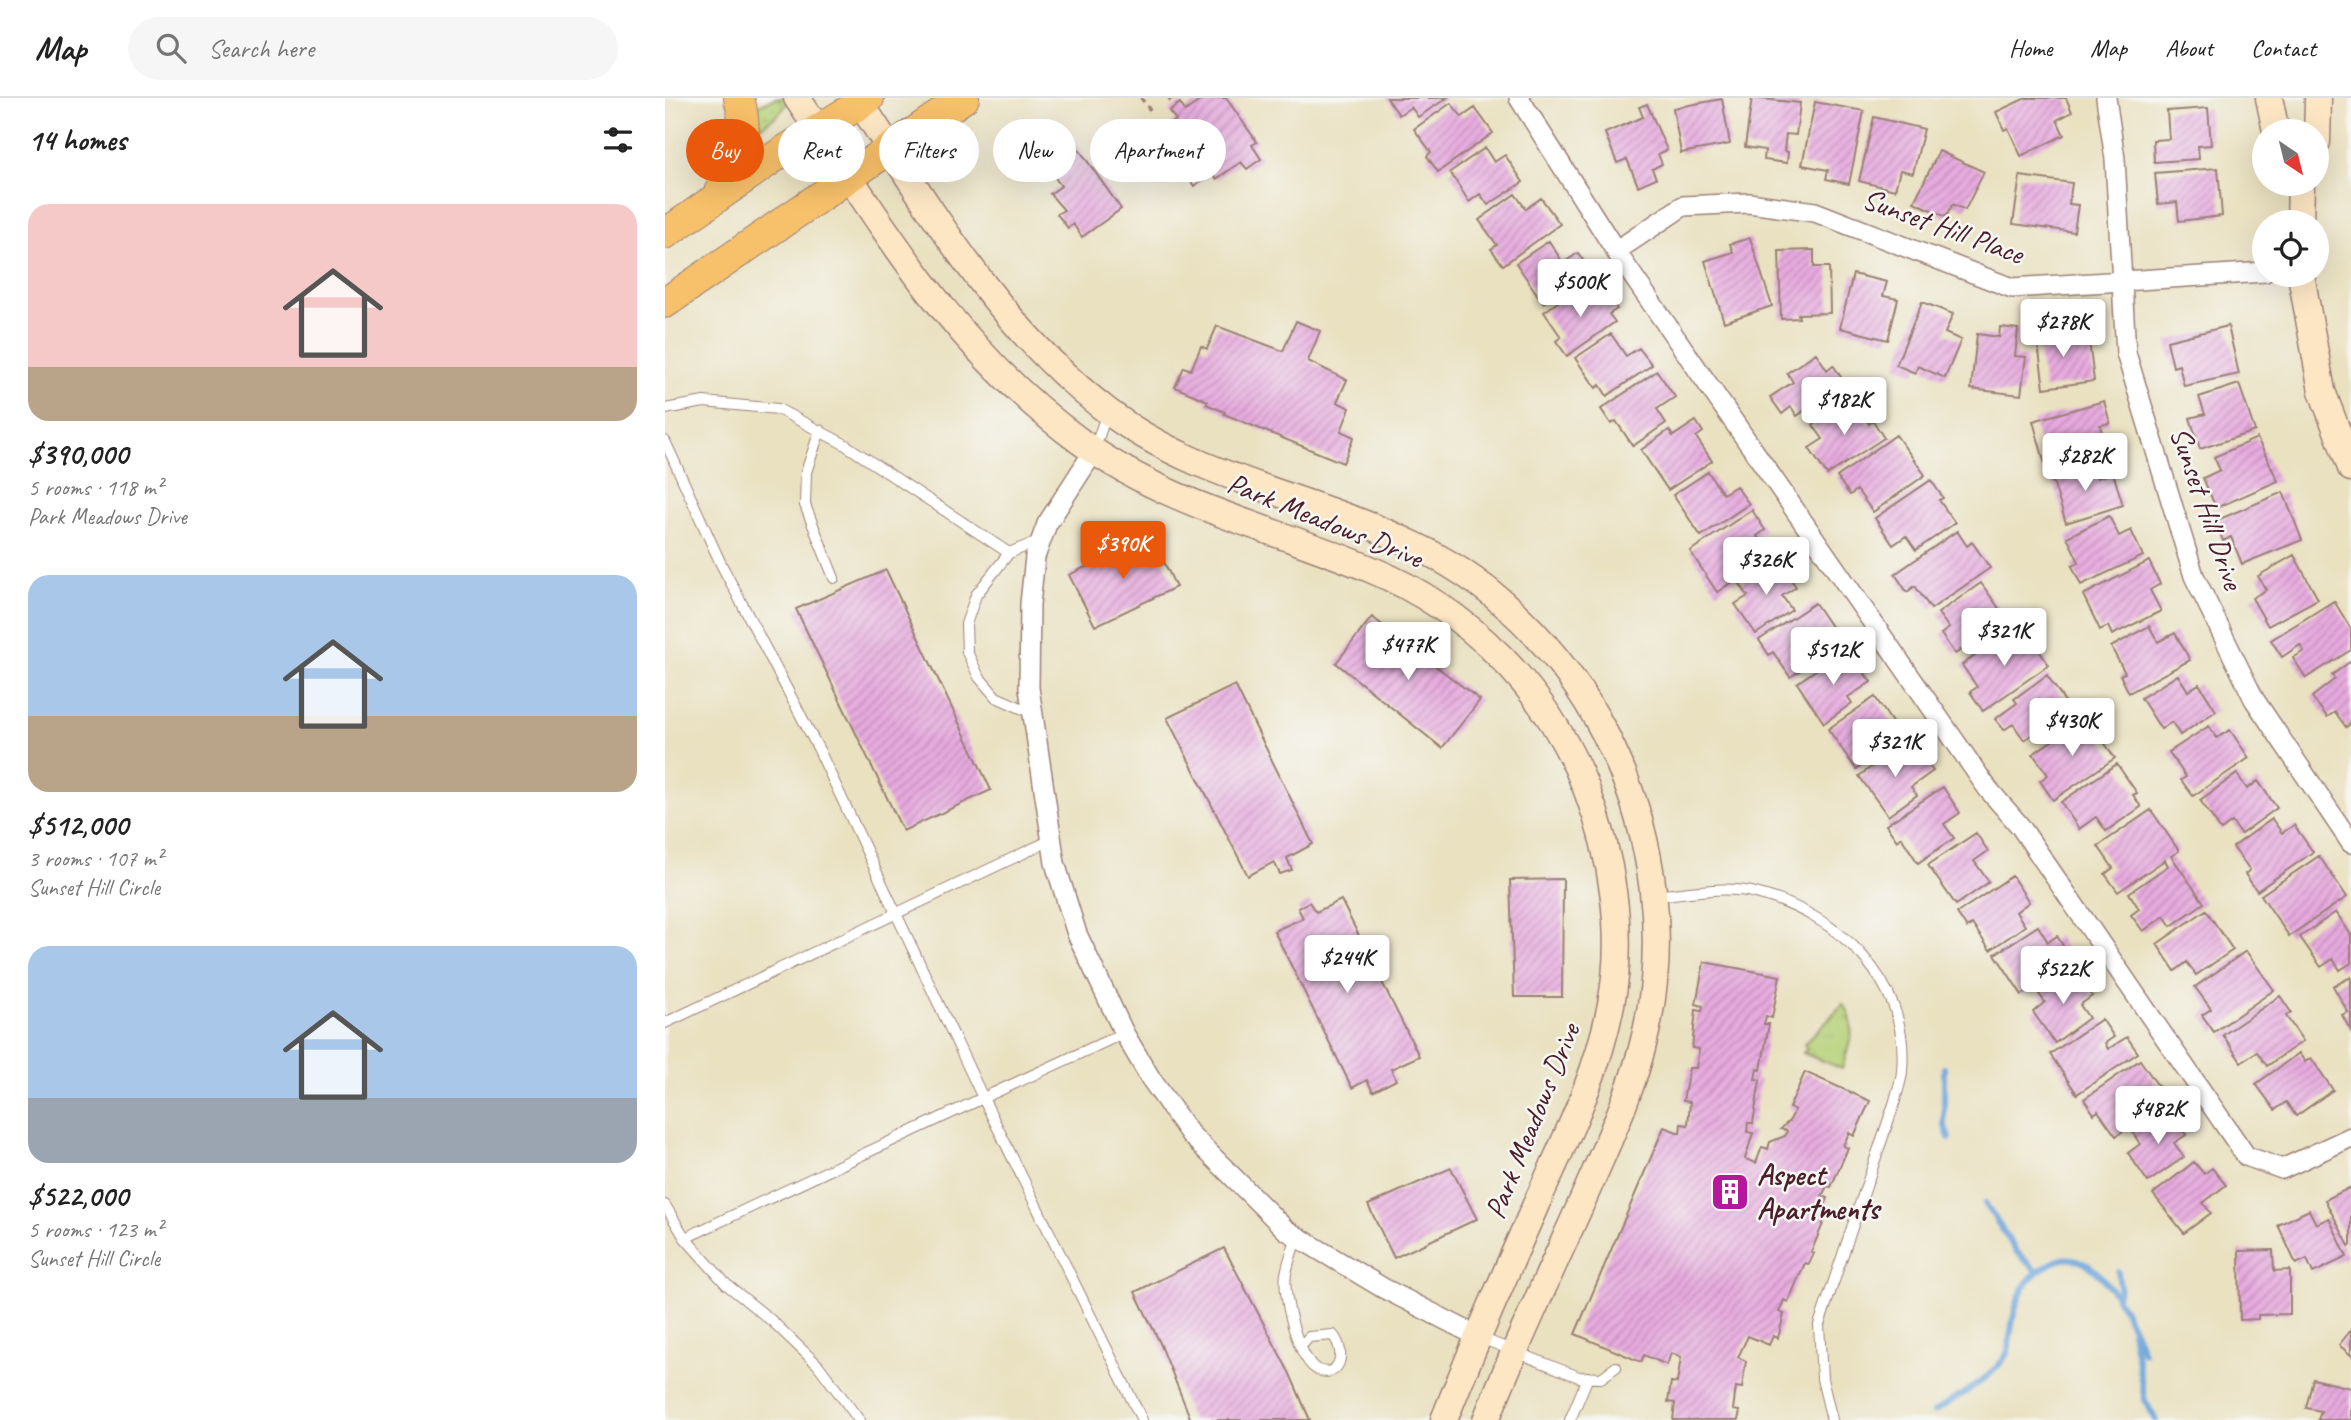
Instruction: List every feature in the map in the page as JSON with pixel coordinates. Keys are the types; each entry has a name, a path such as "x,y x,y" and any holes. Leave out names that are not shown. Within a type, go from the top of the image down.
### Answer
{"main road":[{"path":"712,201 738,164 745,138 739,98"},
{"name":"Park Meadows Drive","path":"797,98 811,119"},
{"path":"933,119 964,98"},
{"path":"2269,98 2273,119"},
{"path":"2285,98 2286,119"},
{"path":"2318,98 2318,119"},
{"path":"833,119 862,100"},
{"name":"Park Meadows Drive","path":"862,100 879,131"},
{"path":"665,234 778,156"},
{"path":"665,303 841,182"},
{"name":"Park Meadows Drive","path":"850,182 945,314 972,346 1024,396 1094,451 1167,491 1373,569 1430,599 1485,640 1521,678 1554,723 1580,772 1594,810 1611,873 1616,955 1612,1002 1599,1052 1577,1114 1477,1336 1444,1420"},
{"name":"Park Meadows Drive","path":"910,182 1007,317 1052,365 1108,411 1184,455 1421,548 1485,588 1512,610 1552,652 1588,702 1617,757 1642,831 1653,896 1655,981 1646,1034 1607,1145 1486,1420"},
{"path":"2303,287 2322,391 2351,468"}],"street":[{"path":"1520,98 1616,251 1988,789 2020,826 2119,968 2246,1156 2282,1168 2351,1137"},
{"name":"Sunset Hill Drive","path":"2106,98 2115,159 2126,353 2194,576 2254,699 2351,843"},
{"name":"Sunset Hill Place","path":"1616,251 1683,206 1749,203 1815,212 2012,288 2252,273"},
{"path":"1094,451 1047,524 1035,557 1030,604 1028,688 1055,863 1077,934 1124,1033 1190,1134 1286,1230 1383,1288 1477,1336"}],"lane":[{"path":"665,409 703,402 778,409 821,430 1009,553"},
{"path":"1094,451 1108,411"},
{"path":"821,430 806,472 804,505 834,578"},
{"path":"665,442 722,564 819,750 983,1098 1142,1420"},
{"path":"1032,713 996,697 979,677 967,652 966,624 976,594 1009,553 1041,540"},
{"path":"665,1023 1051,840"},
{"path":"1653,896 1710,890 1754,892 1797,907 1844,936 1878,970 1891,998 1900,1035 1902,1070 1895,1101 1819,1325 1822,1379 1832,1420"},
{"path":"685,1238 1124,1033"},
{"path":"665,1205 685,1238 726,1284 772,1321 818,1365 859,1420"},
{"path":"1297,1237 1285,1275 1286,1301 1301,1346 1318,1370 1326,1371 1338,1365 1343,1354 1342,1345 1333,1335 1309,1337 1301,1346"},
{"path":"1477,1336 1579,1377 1601,1378 1616,1367"},
{"path":"1570,1420 1588,1377"}],"path":[{"path":"1141,98 1153,114"}],"green space":[{"path":"775,98 789,98 781,112 764,124 764,119 757,119 752,108"},
{"path":"1843,1004 1848,1011 1852,1027 1842,1069 1803,1053 1807,1048 1804,1044"}],"building":[{"path":"1204,98 1226,98 1257,142 1252,145 1261,159 1247,169 1241,162 1226,172 1226,119 1175,119 1169,111 1180,103 1185,111"},
{"path":"1387,98 1447,98 1418,117 1411,107 1399,115"},
{"path":"1752,98 1800,103 1796,135 1786,134 1784,151 1788,152 1787,163 1764,160 1765,150 1745,147"},
{"path":"2026,98 2066,98 2072,112 2057,120 2064,135 2021,156 2008,128 2004,130 1996,112"},
{"path":"1722,99 1730,144 1681,153 1673,108"},
{"path":"1815,102 1864,111 1849,184 1826,179 1828,170 1802,165"},
{"path":"1451,103 1462,117 1475,108 1493,133 1438,172 1427,156 1431,152 1414,129"},
{"path":"1647,104 1667,150 1658,154 1662,164 1652,169 1656,178 1638,186 1627,159 1617,163 1605,133 1643,117 1639,107"},
{"path":"2208,108 2211,145 2198,146 2199,159 2154,162 2153,140 2169,139 2167,111"},
{"path":"1874,117 1924,129 1913,173 1900,170 1895,190 1859,181"},
{"path":"1076,145 1090,165 1090,182 1102,182 1121,209 1082,237 1073,224 1068,228 1057,214 1064,210 1050,194 1061,186 1058,182 1076,182"},
{"path":"1485,148 1494,162 1505,155 1523,182 1488,205 1480,194 1469,202 1450,172"},
{"path":"1939,151 1984,172 1965,210 1953,204 1946,217 1914,202"},
{"path":"2218,168 2222,216 2179,221 2177,202 2158,204 2155,173"},
{"path":"2020,176 2072,183 2069,204 2078,205 2074,232 2013,224"},
{"path":"1515,194 1526,209 1541,198 1560,224 1503,265 1491,249 1497,245 1479,220"},
{"path":"1750,238 1772,306 1724,322 1705,261 1733,252 1730,244"},
{"path":"1549,241 1563,263 1578,253 1585,263 1576,269 1582,278 1543,303 1516,263"},
{"path":"1814,250 1814,267 1829,267 1830,313 1798,314 1799,318 1781,319 1779,251"},
{"path":"1853,274 1887,282 1883,296 1898,299 1888,340 1840,328"},
{"path":"1578,288 1589,303 1605,292 1617,309 1609,314 1615,322 1567,356 1556,341 1561,337 1544,312"},
{"path":"1922,302 1953,314 1945,333 1961,340 1945,378 1918,366 1915,373 1896,365"},
{"path":"1296,321 1320,331 1308,361 1347,380 1337,402 1350,408 1341,431 1354,437 1343,463 1224,414 1225,412 1206,404 1208,401 1175,387 1184,367 1191,370 1201,346 1207,349 1217,326 1283,351"},
{"path":"2228,326 2239,374 2184,386 2179,365 2173,367 2167,341"},
{"path":"2000,327 2018,329 2015,356 2026,357 2021,395 1971,389 1977,334 1999,337"},
{"path":"2064,327 2067,344 2089,341 2094,381 2044,388 2036,330"},
{"path":"1611,334 1626,356 1639,348 1652,365 1607,396 1600,385 1596,388 1575,358"},
{"path":"1816,353 1827,370 1833,365 1850,391 1810,418 1805,410 1797,416 1791,407 1782,414 1770,397 1793,382 1787,373"},
{"path":"1657,371 1675,397 1657,409 1666,423 1633,446 1616,421 1611,424 1601,409"},
{"path":"2239,384 2255,431 2200,449 2190,418 2205,414 2199,397"},
{"path":"1852,399 1869,424 1873,421 1884,438 1827,475 1809,448 1823,439 1813,425"},
{"path":"2104,401 2110,423 2100,425 2107,451 2046,468 2033,421"},
{"path":"1696,421 1703,432 1696,437 1712,461 1668,490 1641,450 1669,430 1673,436"},
{"path":"1896,435 1925,475 1873,512 1857,490 1850,495 1837,477"},
{"path":"2257,438 2278,481 2216,508 2203,478 2220,470 2214,457"},
{"path":"2092,463 2097,478 2113,473 2123,505 2066,523 2051,475"},
{"path":"1708,472 1723,494 1736,486 1749,504 1701,536 1673,495"},
{"path":"1931,480 1943,498 1939,500 1955,523 1916,550 1906,536 1893,545 1875,518"},
{"path":"2283,492 2302,540 2242,564 2231,537 2223,541 2215,521"},
{"path":"1752,510 1765,530 1757,536 1771,556 1717,592 1690,551"},
{"path":"2109,516 2119,536 2131,530 2143,556 2081,585 2072,566 2079,562 2067,537"},
{"path":"1957,531 1967,546 1972,542 1990,568 1931,609 1915,586 1907,592 1895,574"},
{"path":"1151,535 1176,587 1095,626 1069,575"},
{"path":"2294,555 2318,599 2268,626 2252,598 2266,590 2258,576"},
{"path":"1778,559 1796,587 1782,596 1792,610 1756,634 1735,604 1748,596 1740,584"},
{"path":"2149,561 2160,584 2150,590 2161,611 2112,635 2108,626 2100,630 2083,595"},
{"path":"886,570 991,790 903,831 796,609"},
{"path":"1981,583 2010,624 1982,644 1978,638 1955,654 1941,634 1949,628 1938,613"},
{"path":"2334,601 2351,629 2351,650 2306,678 2293,658 2304,651 2300,645 2282,657 2271,640"},
{"path":"1815,603 1832,628 1817,639 1826,654 1790,677 1773,652 1769,655 1759,640"},
{"path":"1372,617 1480,700 1442,748 1336,663"},
{"path":"2149,626 2158,642 2175,633 2190,660 2129,693 2120,675 2125,673 2111,647"},
{"path":"2016,627 2025,640 2029,636 2049,665 1983,711 1970,692 1977,687 1962,665"},
{"path":"1839,654 1850,670 1858,664 1871,682 1848,697 1852,703 1824,723 1797,683"},
{"path":"2351,661 2351,723 2346,727 2335,712 2327,717 2312,697 2335,679 2332,675"},
{"path":"2047,675 2074,715 2038,741 2033,734 2024,740 2013,724 2004,730 1995,719 2017,703 2014,699"},
{"path":"2178,675 2188,691 2199,684 2216,711 2180,735 2172,722 2161,729 2141,698"},
{"path":"1235,685 1313,844 1287,858 1292,870 1280,874 1274,862 1248,876 1167,718"},
{"path":"1875,697 1893,724 1881,732 1890,745 1856,769 1828,729"},
{"path":"2086,717 2115,758 2053,800 2040,781 2048,775 2033,754"},
{"path":"2209,726 2217,738 2230,730 2249,758 2193,796 2181,780 2186,777 2169,752"},
{"path":"1903,744 1915,761 1922,756 1933,771 1911,787 1917,795 1888,816 1859,776"},
{"path":"2117,764 2137,793 2133,795 2141,807 2106,831 2096,817 2079,829 2061,802"},
{"path":"2237,774 2247,789 2258,781 2277,808 2241,834 2232,822 2221,830 2200,800"},
{"path":"1943,787 1960,813 1944,824 1954,838 1918,863 1901,837 1897,841 1886,825"},
{"path":"2151,810 2179,851 2171,856 2204,903 2171,926 2164,916 2143,931 2131,915 2139,909 2129,893 2168,866 2165,860 2118,892 2105,874 2113,868 2098,846"},
{"path":"2272,819 2282,833 2294,825 2313,852 2257,891 2245,874 2250,870 2233,847"},
{"path":"1976,833 1988,851 1974,861 1989,882 1956,905 1928,865"},
{"path":"2319,856 2347,897 2289,936 2261,895"},
{"path":"2012,876 2029,902 2016,912 2025,926 1990,950 1972,924 1967,928 1957,913"},
{"path":"1563,879 1562,997 1514,997 1510,880"},
{"path":"1341,900 1419,1056 1391,1069 1396,1080 1373,1092 1367,1080 1352,1088 1274,931 1303,918 1298,908 1309,902 1316,912"},
{"path":"2206,910 2233,950 2196,975 2187,962 2175,971 2157,944"},
{"path":"2336,912 2351,935 2351,963 2340,970 2333,959 2321,967 2300,937"},
{"path":"2038,926 2048,942 2057,936 2068,954 2046,968 2051,976 2022,995 1995,954"},
{"path":"2246,951 2274,990 2214,1032 2202,1015 2211,1009 2195,987"},
{"name":"Aspect Apartments","path":"1704,962 1780,976 1772,1018 1766,1016 1764,1024 1769,1024 1761,1070 1757,1069 1755,1079 1760,1080 1753,1123 1748,1123 1747,1132 1753,1133 1745,1159 1756,1163 1762,1147 1768,1149 1770,1142 1785,1136 1787,1131 1781,1129 1795,1110 1789,1108 1805,1072 1870,1101 1854,1136 1849,1133 1843,1146 1848,1148 1831,1187 1827,1186 1822,1196 1828,1198 1823,1210 1828,1212 1811,1252 1814,1253 1809,1264 1805,1263 1788,1302 1784,1300 1779,1312 1784,1314 1778,1338 1773,1336 1769,1345 1748,1336 1738,1357 1746,1361 1742,1388 1736,1387 1733,1410 1740,1411 1738,1420 1673,1420 1675,1403 1668,1402 1671,1382 1677,1383 1681,1357 1671,1353 1667,1365 1644,1355 1641,1362 1575,1334 1664,1127 1680,1133 1681,1124 1688,1125 1690,1102 1683,1101 1689,1068 1696,1068 1699,1049 1692,1048 1696,1010 1702,1011 1703,1006 1696,1004"},
{"path":"2073,969 2092,996 2080,1005 2089,1018 2055,1043 2033,1012 2045,1002 2039,994"},
{"path":"2351,977 2351,1031 2342,1015 2348,1012 2333,986"},
{"path":"2280,996 2291,1012 2286,1016 2303,1041 2267,1066 2257,1052 2241,1062 2223,1035"},
{"path":"2102,1019 2114,1037 2105,1043 2108,1049 2127,1037 2138,1053 2077,1094 2050,1054"},
{"path":"2299,1053 2305,1062 2311,1058 2333,1090 2296,1116 2286,1102 2275,1110 2256,1084"},
{"path":"2140,1060 2158,1086 2141,1097 2151,1112 2116,1136 2098,1111 2094,1114 2084,1099"},
{"path":"2168,1109 2186,1135 2174,1143 2184,1157 2148,1182 2128,1153 2140,1144 2133,1133"},
{"path":"2194,1162 2204,1174 2212,1168 2226,1185 2203,1203 2211,1213 2184,1233 2153,1194"},
{"path":"1451,1168 1477,1219 1394,1258 1368,1205"},
{"path":"2351,1187 2351,1245 2349,1246 2325,1200"},
{"path":"2309,1210 2316,1224 2329,1218 2347,1257 2313,1273 2307,1259 2296,1264 2278,1225"},
{"path":"1224,1248 1290,1374 1310,1420 1191,1420 1160,1343 1135,1292"},
{"path":"2273,1250 2274,1271 2290,1270 2290,1314 2258,1315 2258,1319 2240,1320 2239,1251"},
{"path":"2351,1330 2351,1355 2339,1345"},
{"path":"2313,1379 2351,1388 2351,1420 2318,1420 2321,1411 2306,1408"}],"waterway":[{"path":"1944,1068 1944,1124 1949,1138"},
{"path":"1985,1203 2016,1251 2036,1271"},
{"path":"1934,1412 1974,1386 2001,1362 2008,1352 2015,1312 2025,1285 2042,1269 2066,1259 2082,1262 2096,1271 2109,1286 2143,1352"},
{"path":"2117,1296 2120,1288 2118,1272"},
{"path":"2132,1332 2145,1401 2156,1420"}],"place":[{"name":"Aspect Apartments","path":"1730,1192"}]}
